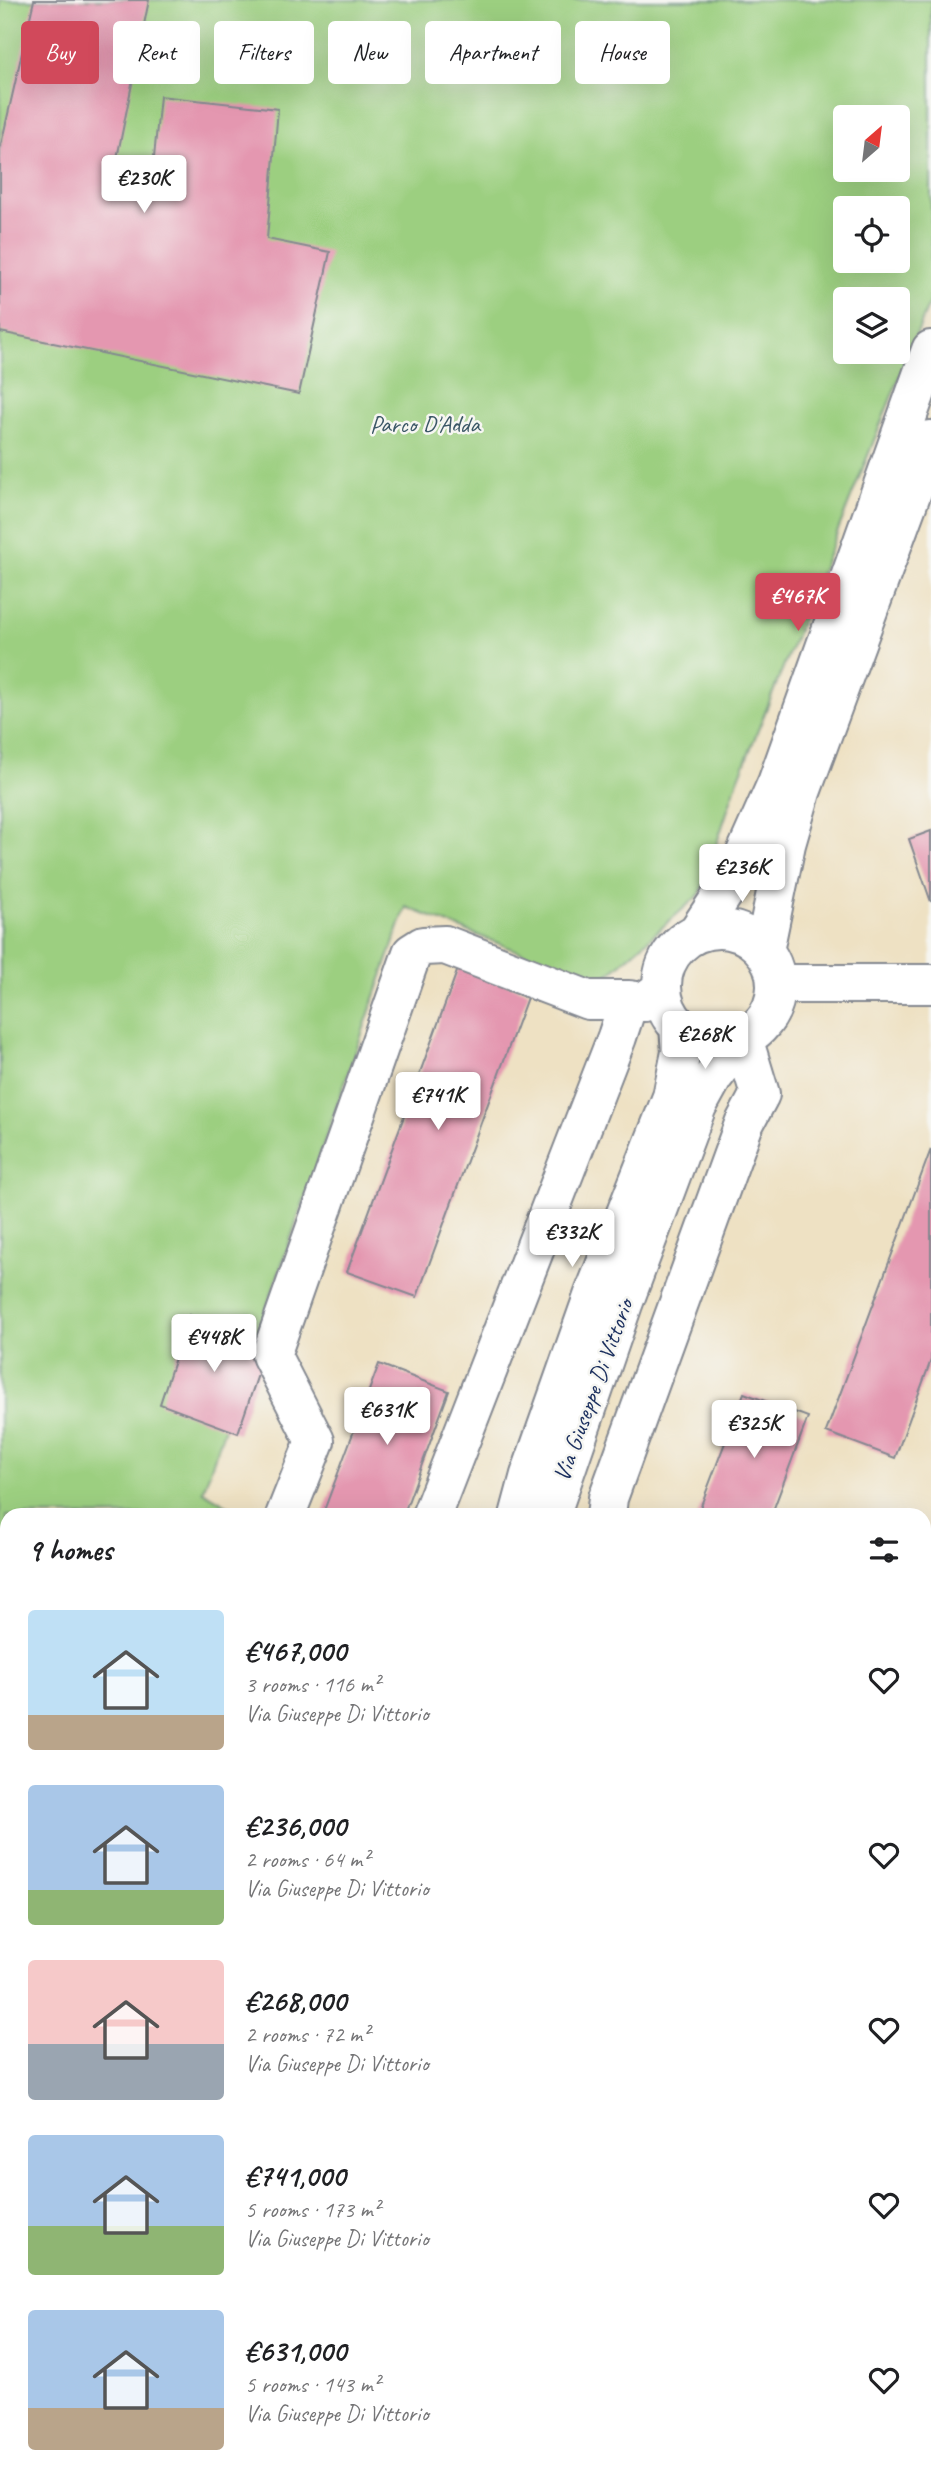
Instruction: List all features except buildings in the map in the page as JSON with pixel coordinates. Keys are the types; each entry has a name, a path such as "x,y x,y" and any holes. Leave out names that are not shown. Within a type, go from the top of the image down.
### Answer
{"street":[{"path":"697,933 737,873 777,783 931,349"},
{"path":"288,1508 315,1441 271,1355 412,953 422,946 445,945 588,1000 645,994 671,1016 679,1027 702,1040 730,1042 757,1029 768,1017 774,1003 770,967 786,844 801,792 931,440"},
{"path":"434,1508 617,1037 666,967 671,955 681,943 697,933 717,929 741,933 755,941 770,967"},
{"path":"770,967 931,984"},
{"name":"Via Giuseppe Di Vittorio","path":"521,1508 530,1475 594,1294 672,1097 681,1052 679,1027"},
{"path":"607,1508 611,1489 734,1149 760,1094 743,1038"},
{"name":"Via Giuseppe Di Vittorio","path":"553,1508 623,1304 697,1107 713,1077 743,1038"}],"green space":[{"name":"Parco D'Adda","path":"0,0 931,0 931,298 910,350 910,287 833,287 833,364 905,364 736,785 700,894 599,983 406,907 203,1491 232,1508 0,1508"}]}
